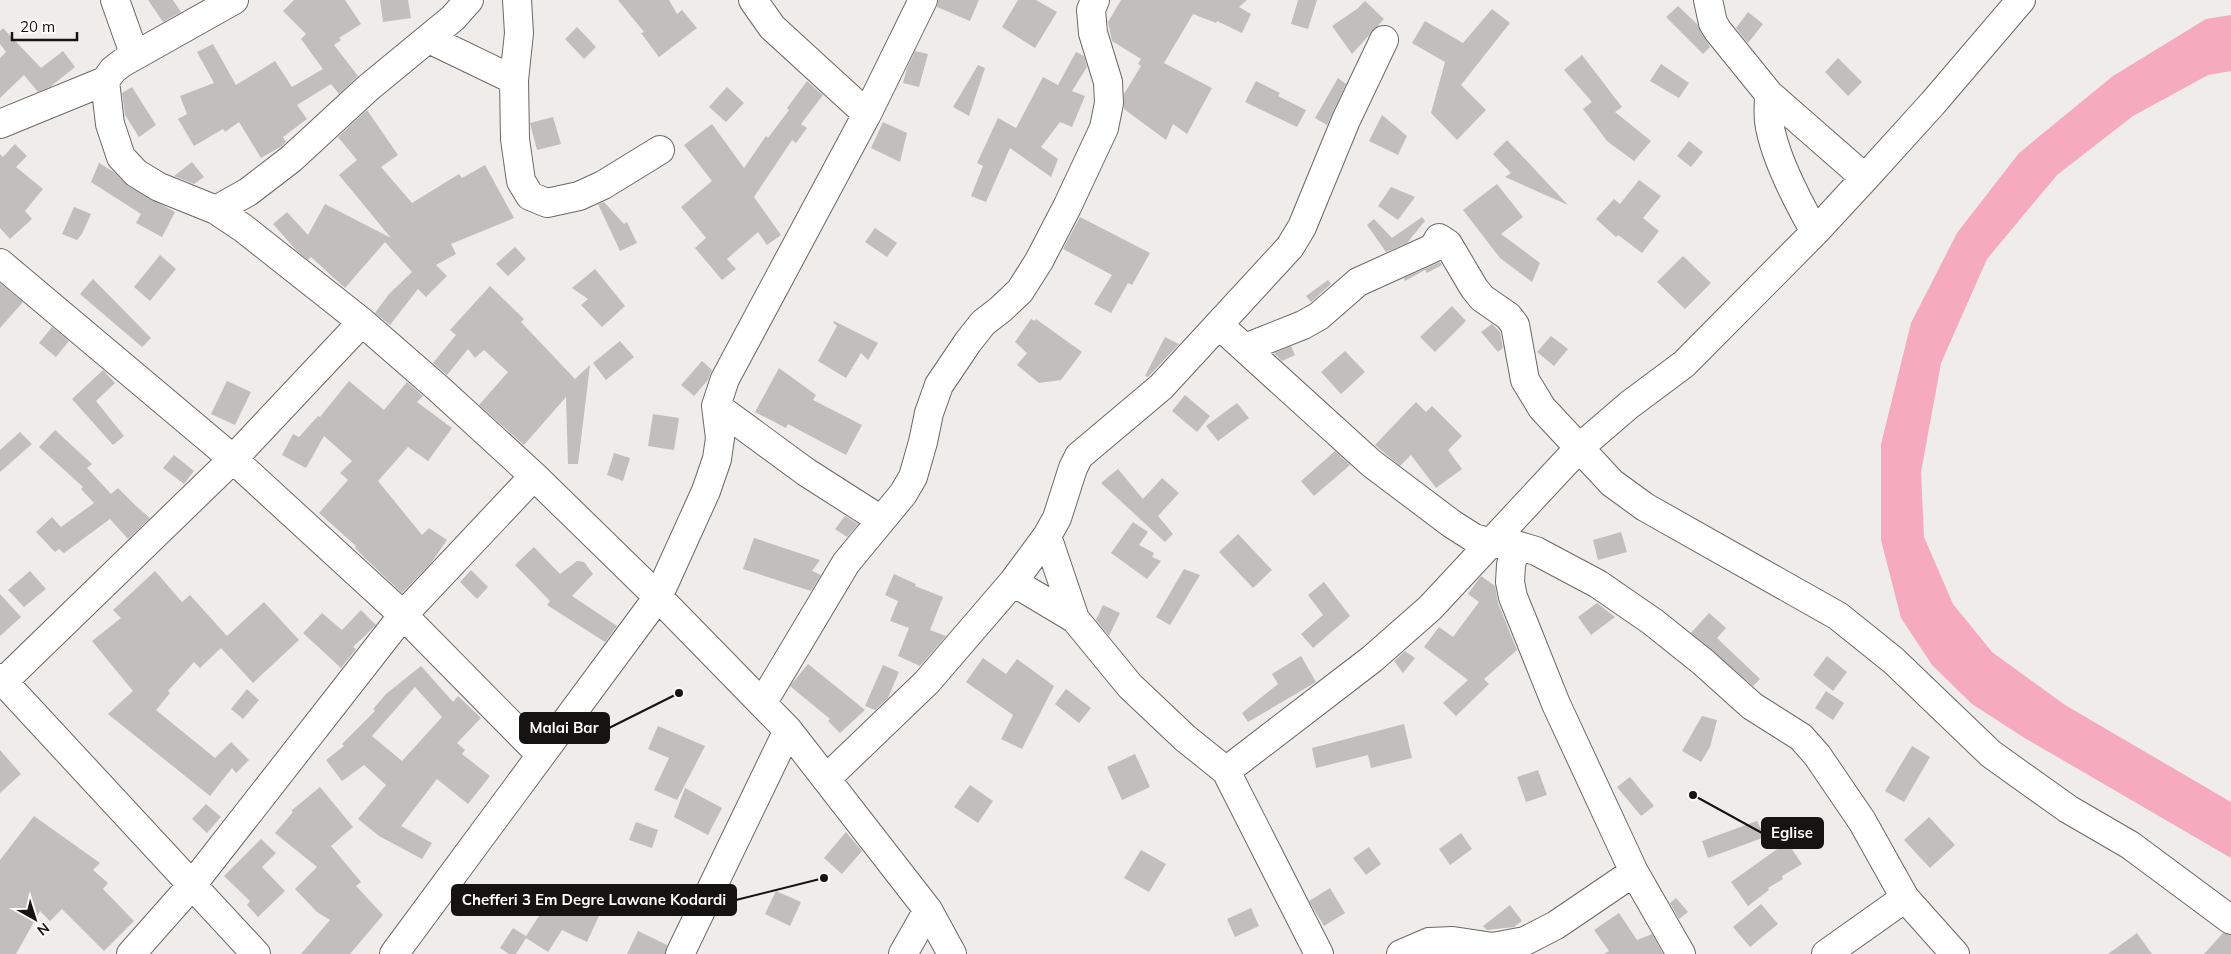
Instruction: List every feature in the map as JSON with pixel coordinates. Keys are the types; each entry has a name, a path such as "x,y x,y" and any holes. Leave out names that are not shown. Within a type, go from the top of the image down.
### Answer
{"street":[{"path":"114,0 131,45 132,57"},
{"path":"0,124 105,81 113,70 132,57 234,0"},
{"path":"216,210 248,192 291,159 368,88 453,18 469,0"},
{"path":"518,0 519,33 514,80 515,139 521,181 530,196 547,202 579,196 603,185 660,150"},
{"path":"753,0 772,27 867,114"},
{"path":"394,954 658,597 706,491 717,459 720,438 716,406 725,379 867,114 923,0"},
{"path":"763,702 846,564 903,494 913,477 929,413 940,385 983,323 1001,310 1020,291 1039,261 1067,207 1104,128 1109,104 1108,82 1093,33 1091,10 1095,0"},
{"path":"1708,0 1713,23 1718,32 1770,94 1864,178"},
{"path":"1226,771 1372,659 1503,544 1579,448 1629,405 1684,364 1814,232 1864,178 1933,103 2021,0"},
{"path":"429,39 514,80"},
{"path":"826,779 927,682 1013,582 1047,536 1057,518 1073,468 1079,456 1161,387 1290,247 1298,234 1346,120 1384,40"},
{"path":"105,81 110,124 121,157 136,173 159,187 216,210 243,228 362,322 534,476 658,597 763,702 788,730 928,910 952,954"},
{"path":"1770,94 1768,115 1772,133 1793,191 1814,232"},
{"path":"1245,348 1303,325 1319,316 1358,282 1433,248 1440,238 1448,244 1482,298 1508,316 1515,325 1526,380 1542,408 1612,482 1645,507 1838,616 1894,661 1991,754 2068,809 2130,845 2231,920"},
{"path":"0,263 233,459 403,615 541,755"},
{"path":"256,954 2,680 233,459 362,322"},
{"path":"1219,325 1370,463 1452,524 1474,538 1536,551 1598,584 1653,622 1703,662 1752,706 1800,737 1817,755 1862,821 1905,898 1955,954"},
{"path":"716,406 813,478 881,520"},
{"path":"131,954 192,885 403,615 534,476"},
{"path":"1047,536 1075,619"},
{"path":"1503,544 1511,565 1510,582 1513,597 1556,704 1634,872 1681,954"},
{"path":"1013,582 1075,619 1130,686 1185,738 1226,771 1316,952"},
{"path":"680,954 788,730"},
{"path":"1401,954 1429,942 1453,941 1494,947 1525,941 1556,925 1634,872"},
{"path":"1826,954 1905,898"},
{"path":"903,954 928,910"}],"shaded area":[{"path":"2231,15 2231,71 2208,75 2133,116 2057,175 1987,259 1941,363 1921,472 1924,537 1953,604 1992,652 2065,705 2231,802 2231,858 2023,737 1972,704 1932,665 1901,618 1881,540 1881,444 1911,323 1957,233 2019,153 2113,76 2206,19"}],"building":[{"path":"148,0 173,0 181,12 163,22"},
{"path":"294,0 345,0 361,24 339,38 341,40 334,45 358,76 339,94 331,84 297,105 307,119 283,137 286,142 282,146 261,158 239,122 225,132 223,129 194,146 178,119 187,114 180,96 214,83 197,52 213,44 236,85 275,61 292,87 323,69 301,39 306,34 283,11"},
{"path":"380,0 408,0 411,18 383,22"},
{"path":"618,0 669,0 677,14 682,10 697,28 659,57 641,33 644,32"},
{"path":"938,0 979,0 970,21 937,7"},
{"path":"1018,0 1036,0 1057,12 1035,48 1002,27"},
{"path":"1121,0 1247,0 1239,7 1251,14 1242,33 1217,21 1216,23 1193,14 1164,63 1212,88 1187,134 1173,124 1166,140 1124,109 1124,94 1141,66 1138,64 1141,59 1112,41 1108,22"},
{"path":"1298,0 1317,0 1308,29 1291,24"},
{"path":"1365,1 1384,19 1352,54 1332,26 1357,9"},
{"path":"1678,6 1697,24 1710,47 1703,54 1666,17"},
{"path":"1492,9 1510,23 1461,85 1486,110 1457,140 1431,113 1445,62 1412,43 1425,21 1463,43"},
{"path":"1748,12 1763,24 1748,43 1736,28"},
{"path":"577,27 596,47 584,59 565,39"},
{"path":"3,28 41,68 63,51 75,67 50,87 38,92 24,75 0,98 0,58 6,52 0,44 0,31"},
{"path":"915,51 928,54 919,87 903,83 907,68"},
{"path":"1076,52 1084,56 1087,67 1072,91 1085,96 1072,127 1060,122 1041,147 1058,159 1051,177 1010,148 986,202 971,196 983,166 977,163 998,118 1016,128 1043,77 1058,85"},
{"path":"1582,55 1622,107 1615,112 1651,141 1634,161 1607,141 1583,109 1592,102 1564,70"},
{"path":"1838,58 1862,82 1848,96 1825,72"},
{"path":"1661,64 1689,83 1679,98 1650,81"},
{"path":"978,65 985,68 969,116 953,107"},
{"path":"1338,78 1346,84 1327,125 1315,118"},
{"path":"807,81 823,95 801,124 807,128 796,143 792,140 754,197 781,235 767,245 758,232 727,259 736,269 722,280 695,248 706,238 681,207 712,181 684,145 712,124 744,168 766,136 768,138 789,110 787,108"},
{"path":"1256,81 1280,93 1278,96 1306,110 1297,127 1245,102"},
{"path":"132,87 156,125 139,137 125,115 122,93"},
{"path":"727,87 744,103 726,122 709,107"},
{"path":"367,110 398,155 381,167 412,203 459,174 462,178 485,165 514,218 451,244 456,254 436,265 447,276 426,297 418,289 390,325 375,313 389,294 412,272 385,242 345,288 311,257 308,260 296,250 273,224 287,212 308,235 325,204 391,238 339,175 357,160 338,137"},
{"path":"1382,115 1407,136 1398,155 1369,141"},
{"path":"553,117 561,144 537,150 530,123"},
{"path":"883,122 907,133 900,162 871,148"},
{"path":"1507,140 1568,205 1505,177 1511,173 1493,154"},
{"path":"1689,141 1703,152 1691,167 1677,156"},
{"path":"15,144 27,156 16,167 43,189 25,211 32,219 10,239 0,228 0,154 3,157"},
{"path":"192,162 204,177 194,184 174,176"},
{"path":"99,163 114,172 128,186 175,212 162,237 136,223 141,214 91,182"},
{"path":"1639,180 1661,196 1643,218 1659,231 1642,253 1618,235 1616,237 1596,219 1614,199 1620,204"},
{"path":"1497,184 1523,217 1501,234 1540,263 1532,282 1500,258 1463,210"},
{"path":"1391,187 1415,197 1398,220 1378,206"},
{"path":"604,202 624,224 627,222 637,243 620,251 598,204"},
{"path":"74,207 91,214 82,234 77,240 62,234"},
{"path":"1080,217 1150,253 1132,285 1128,283 1111,313 1094,304 1112,275 1063,249"},
{"path":"1422,217 1425,221 1407,243 1386,252 1367,225 1374,219 1392,238"},
{"path":"875,228 897,243 887,257 865,242"},
{"path":"515,247 526,259 508,276 496,264"},
{"path":"160,255 176,269 150,301 134,287"},
{"path":"1683,256 1711,283 1685,309 1657,282"},
{"path":"1440,262 1442,265 1427,273 1425,270 1405,281 1404,278"},
{"path":"595,269 625,306 602,327 581,305 588,299 572,288"},
{"path":"93,279 151,338 142,347 80,294"},
{"path":"1328,280 1331,284 1311,302 1306,296"},
{"path":"0,283 23,302 0,328"},
{"path":"490,286 524,319 521,322 575,379 590,365 578,464 568,464 566,397 524,445 479,405 508,372 484,350 475,358 468,349 447,375 433,363 456,335 450,330"},
{"path":"1452,306 1466,321 1435,352 1420,337"},
{"path":"1031,319 1035,321 1036,319 1082,352 1061,380 1039,383 1017,365 1027,353 1015,342"},
{"path":"834,321 878,343 868,360 861,353 846,378 818,361 837,326"},
{"path":"1492,324 1500,332 1503,348 1498,352 1481,332"},
{"path":"52,327 69,341 56,357 39,343"},
{"path":"1551,336 1568,349 1554,366 1537,352"},
{"path":"1165,337 1179,344 1148,377 1145,376"},
{"path":"620,341 634,357 606,380 593,363"},
{"path":"1291,346 1295,355 1282,361 1274,353"},
{"path":"1345,351 1365,372 1341,394 1321,372"},
{"path":"702,361 712,370 708,380 694,396 681,385"},
{"path":"779,368 816,395 813,400 862,425 846,455 788,424 786,428 755,412"},
{"path":"103,370 115,383 96,401 124,436 113,445 72,399"},
{"path":"227,381 251,392 235,425 211,414"},
{"path":"349,381 384,410 407,382 423,396 417,402 452,428 428,461 408,447 378,481 422,535 429,528 447,540 431,563 402,593 355,548 356,546 319,513 348,480 340,473 352,461 324,436 306,468 282,455 293,434 299,437 318,416 320,417"},
{"path":"1185,395 1210,416 1197,432 1172,411"},
{"path":"1416,402 1426,412 1432,406 1462,436 1448,450 1462,469 1436,488 1411,455 1400,466 1375,445"},
{"path":"1237,403 1249,418 1218,441 1206,426"},
{"path":"653,414 679,418 674,450 648,446"},
{"path":"55,430 92,464 87,468 111,494 118,488 150,518 128,539 110,519 64,553 59,549 55,552 36,532 52,517 61,527 94,503 81,489 83,487 39,447"},
{"path":"20,432 32,444 0,472 0,450"},
{"path":"1335,451 1350,465 1314,496 1301,481"},
{"path":"614,453 630,458 623,481 607,475"},
{"path":"174,455 194,471 184,484 163,468"},
{"path":"1118,469 1143,499 1162,478 1179,493 1158,516 1173,534 1165,542 1101,483"},
{"path":"845,516 858,524 847,537 835,529"},
{"path":"1133,522 1148,532 1139,545 1154,553 1152,557 1161,561 1147,579 1111,553"},
{"path":"1621,532 1627,552 1598,560 1593,540"},
{"path":"1238,534 1272,570 1253,588 1219,552"},
{"path":"754,538 820,560 812,571 821,575 811,591 743,569"},
{"path":"534,547 560,574 577,561 584,562 593,574 572,596 617,626 605,642 547,605 550,601 515,565"},
{"path":"1184,569 1200,575 1170,625 1156,617"},
{"path":"471,570 488,587 477,599 460,582"},
{"path":"30,571 46,589 24,607 8,590"},
{"path":"155,571 182,602 190,595 227,636 264,602 299,640 253,683 221,648 200,668 194,662 168,691 170,693 156,710 215,758 231,742 249,760 236,773 232,768 210,796 108,714 133,691 92,641 121,618 113,610"},
{"path":"894,574 916,584 915,586 943,597 930,630 946,636 920,666 898,656 909,628 890,621 898,601 885,595"},
{"path":"1481,576 1495,586 1498,603 1517,650 1484,679 1489,684 1456,716 1443,703 1468,680 1424,647 1439,627 1453,637 1479,602 1468,594"},
{"path":"1324,582 1350,616 1313,648 1301,634 1323,615 1308,595"},
{"path":"0,594 21,617 0,636"},
{"path":"1597,603 1615,617 1591,635 1578,617"},
{"path":"1103,605 1120,613 1109,636 1096,620"},
{"path":"361,610 376,625 353,647 356,649 341,668 303,633 322,613 342,630"},
{"path":"1709,613 1726,628 1717,638 1760,679 1753,686 1691,633"},
{"path":"1405,651 1415,658 1403,673 1394,661"},
{"path":"1301,656 1316,682 1248,722 1242,713 1278,684 1272,674"},
{"path":"1827,656 1847,672 1833,691 1813,675"},
{"path":"983,658 1006,674 1017,659 1054,686 1022,749 1001,739 1013,715 966,682"},
{"path":"808,664 865,710 840,733 828,721 830,719 790,686"},
{"path":"883,665 899,672 888,698 875,710 865,706"},
{"path":"421,666 453,702 458,696 481,718 457,743 465,750 462,754 490,776 468,804 437,779 401,826 432,843 422,859 379,836 358,819 386,785 364,765 342,781 326,760 344,746 342,744 375,711 373,709 386,694","holes":["415,687 442,717 402,761 372,736"]},
{"path":"247,689 259,700 243,719 231,709"},
{"path":"1066,689 1091,708 1079,723 1055,704"},
{"path":"1826,691 1844,703 1833,720 1815,708"},
{"path":"1702,716 1717,720 1710,747 1701,762 1682,751"},
{"path":"1404,724 1412,758 1371,768 1368,755 1316,768 1312,748"},
{"path":"658,726 705,746 677,800 654,790 669,758 648,749"},
{"path":"1912,746 1930,757 1904,802 1885,791"},
{"path":"0,750 21,774 0,793"},
{"path":"1135,754 1150,787 1122,800 1107,767"},
{"path":"1538,770 1547,795 1526,802 1517,777"},
{"path":"1630,777 1654,806 1641,816 1617,787"},
{"path":"970,785 993,801 978,823 954,807"},
{"path":"320,787 353,827 331,846 361,882 356,886 383,915 350,954 301,954 330,920 317,912 295,889 317,867 275,833 293,812 291,811"},
{"path":"685,788 722,808 708,835 674,817"},
{"path":"206,804 221,817 207,833 192,819"},
{"path":"34,816 100,863 93,870 108,883 103,889 134,921 104,951 62,909 50,921 40,911 16,954 0,954 0,860"},
{"path":"1929,817 1955,845 1930,868 1904,840"},
{"path":"1757,821 1765,837 1708,858 1702,841"},
{"path":"636,822 658,830 652,848 629,840"},
{"path":"846,832 862,851 842,874 824,858"},
{"path":"1461,833 1472,849 1450,865 1439,849"},
{"path":"261,839 276,853 262,867 285,891 258,917 247,905 250,901 224,876"},
{"path":"1787,842 1802,864 1782,876 1783,879 1768,888 1769,890 1748,906 1731,882"},
{"path":"1369,847 1381,864 1366,875 1353,858"},
{"path":"1141,850 1166,864 1149,892 1124,878"},
{"path":"1330,888 1345,913 1324,926 1309,901"},
{"path":"593,889 608,896 587,942 562,930 548,952 526,938 516,954 509,954 500,948 513,928 526,936 552,896 582,913"},
{"path":"776,891 801,902 790,926 765,914"},
{"path":"1676,898 1688,912 1679,919 1670,903"},
{"path":"1761,904 1778,924 1750,947 1733,927"},
{"path":"1510,905 1522,921 1514,927 1487,930 1483,926"},
{"path":"1251,908 1259,926 1235,937 1227,919"},
{"path":"1619,913 1637,940 1652,934 1663,954 1604,954 1609,951 1594,930"},
{"path":"638,931 667,945 665,954 627,954"},
{"path":"2137,933 2152,954 2108,954"},
{"path":"2223,933 2231,935 2231,954 2204,954"}],"place":[{"name":"Malai Bar","path":"679,693"},
{"name":"Eglise","path":"1693,795"},
{"name":"Chefferi 3 Em Degre Lawane Kodardi","path":"824,878"}]}
